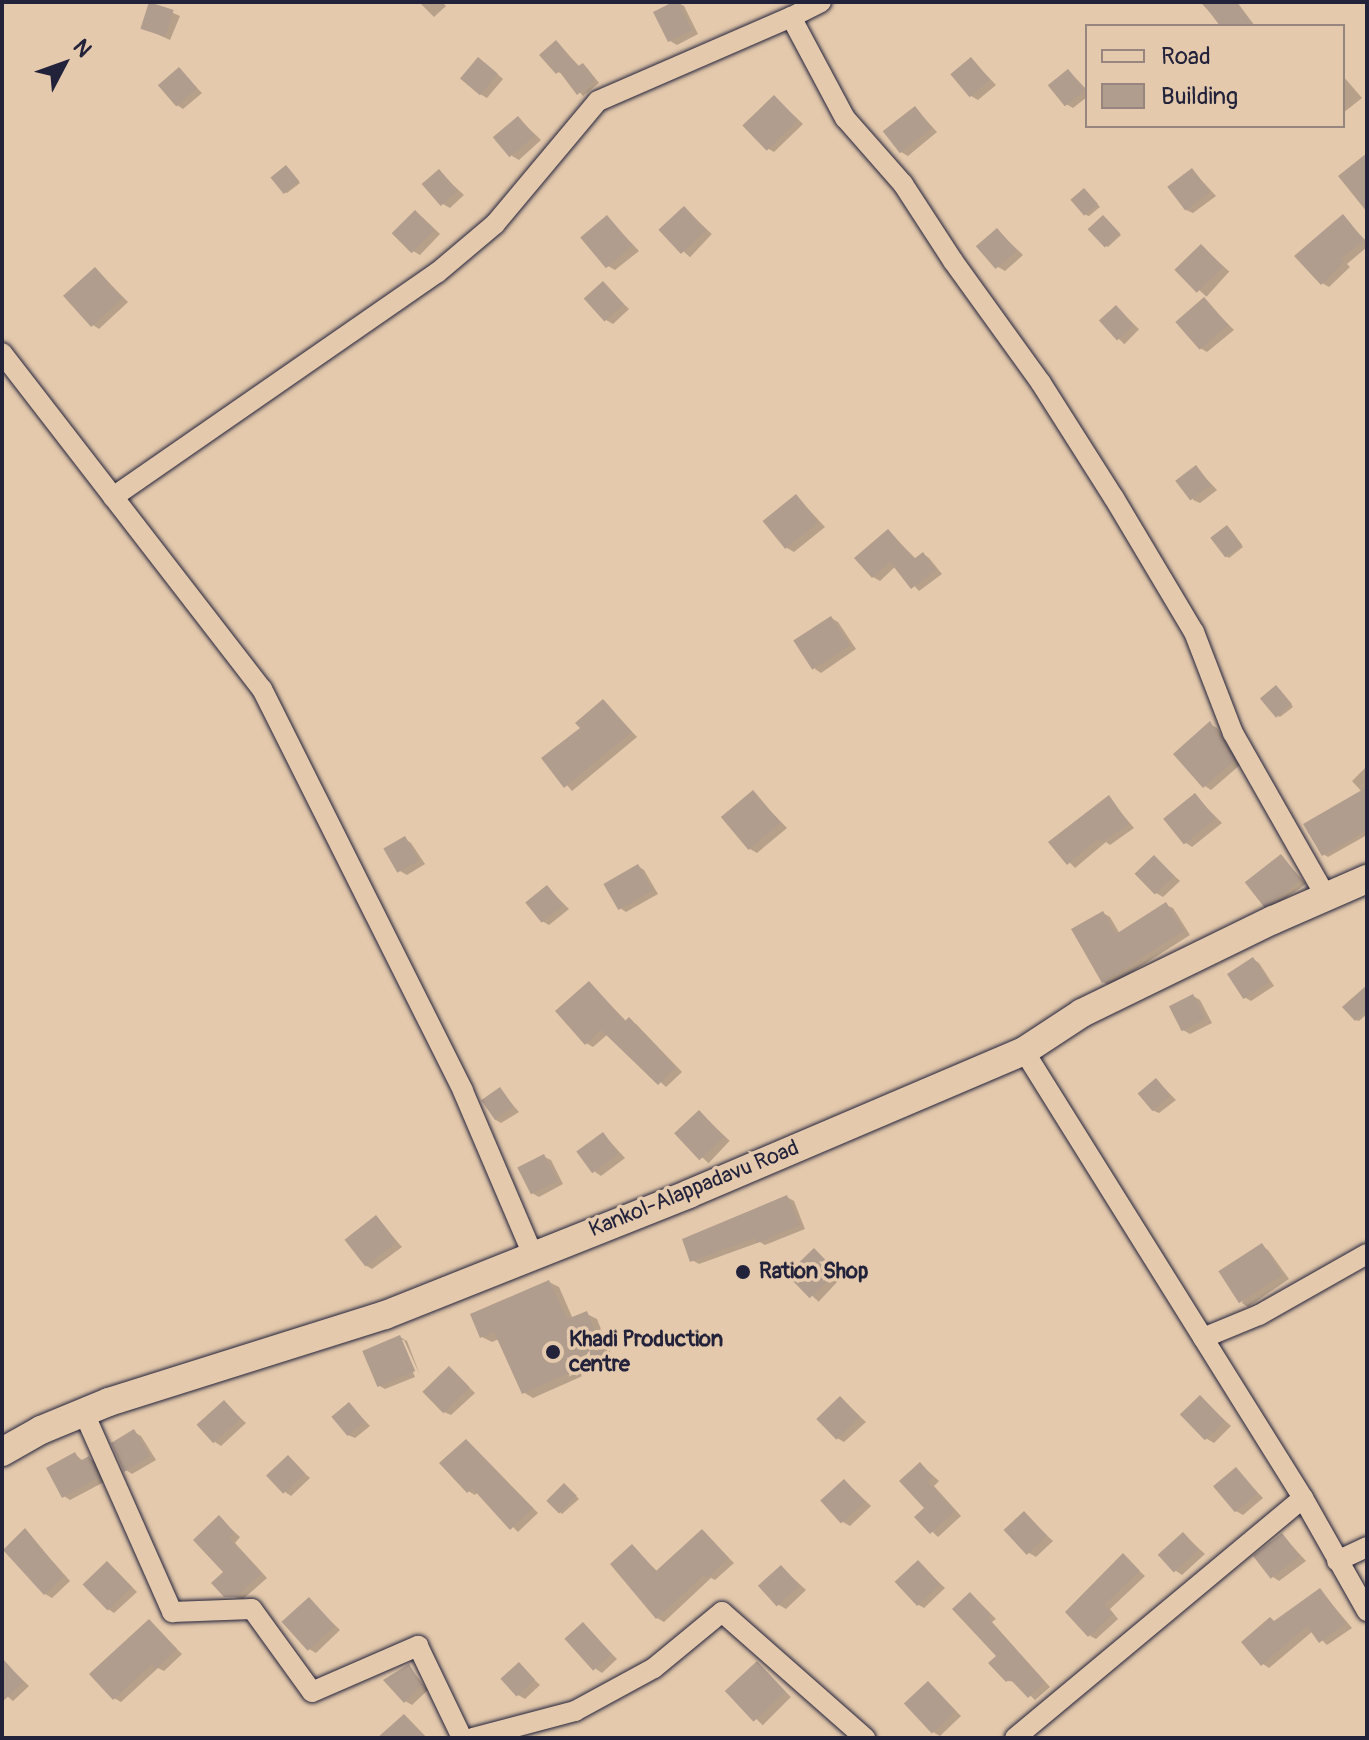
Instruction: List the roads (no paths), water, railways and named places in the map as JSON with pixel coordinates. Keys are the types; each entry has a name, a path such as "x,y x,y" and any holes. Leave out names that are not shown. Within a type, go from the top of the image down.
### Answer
{"main road":[{"name":"Kankol-Alappadavu Road","path":"2,1452 41,1430 84,1413 385,1315 689,1194 1024,1051 1082,1013 1367,879"}],"street":[{"path":"113,497 437,273 495,224 598,101 821,2"},
{"path":"791,17 845,118 903,184 1041,383 1114,498 1194,632 1233,733 1326,897"},
{"path":"2,353 262,689 463,1091 533,1255"},
{"path":"1024,1051 1303,1498 1367,1611"},
{"path":"1203,1338 1259,1315 1367,1254"},
{"path":"84,1413 172,1612 252,1609 312,1692 418,1646 462,1738"},
{"path":"1015,1738 1303,1498"},
{"path":"1337,1561 1367,1547"},
{"path":"473,1738 575,1711 654,1668 722,1612 865,1738"}],"place":[{"name":"Ration Shop","path":"743,1272"},
{"name":"Khadi Production centre","path":"553,1352"}]}
